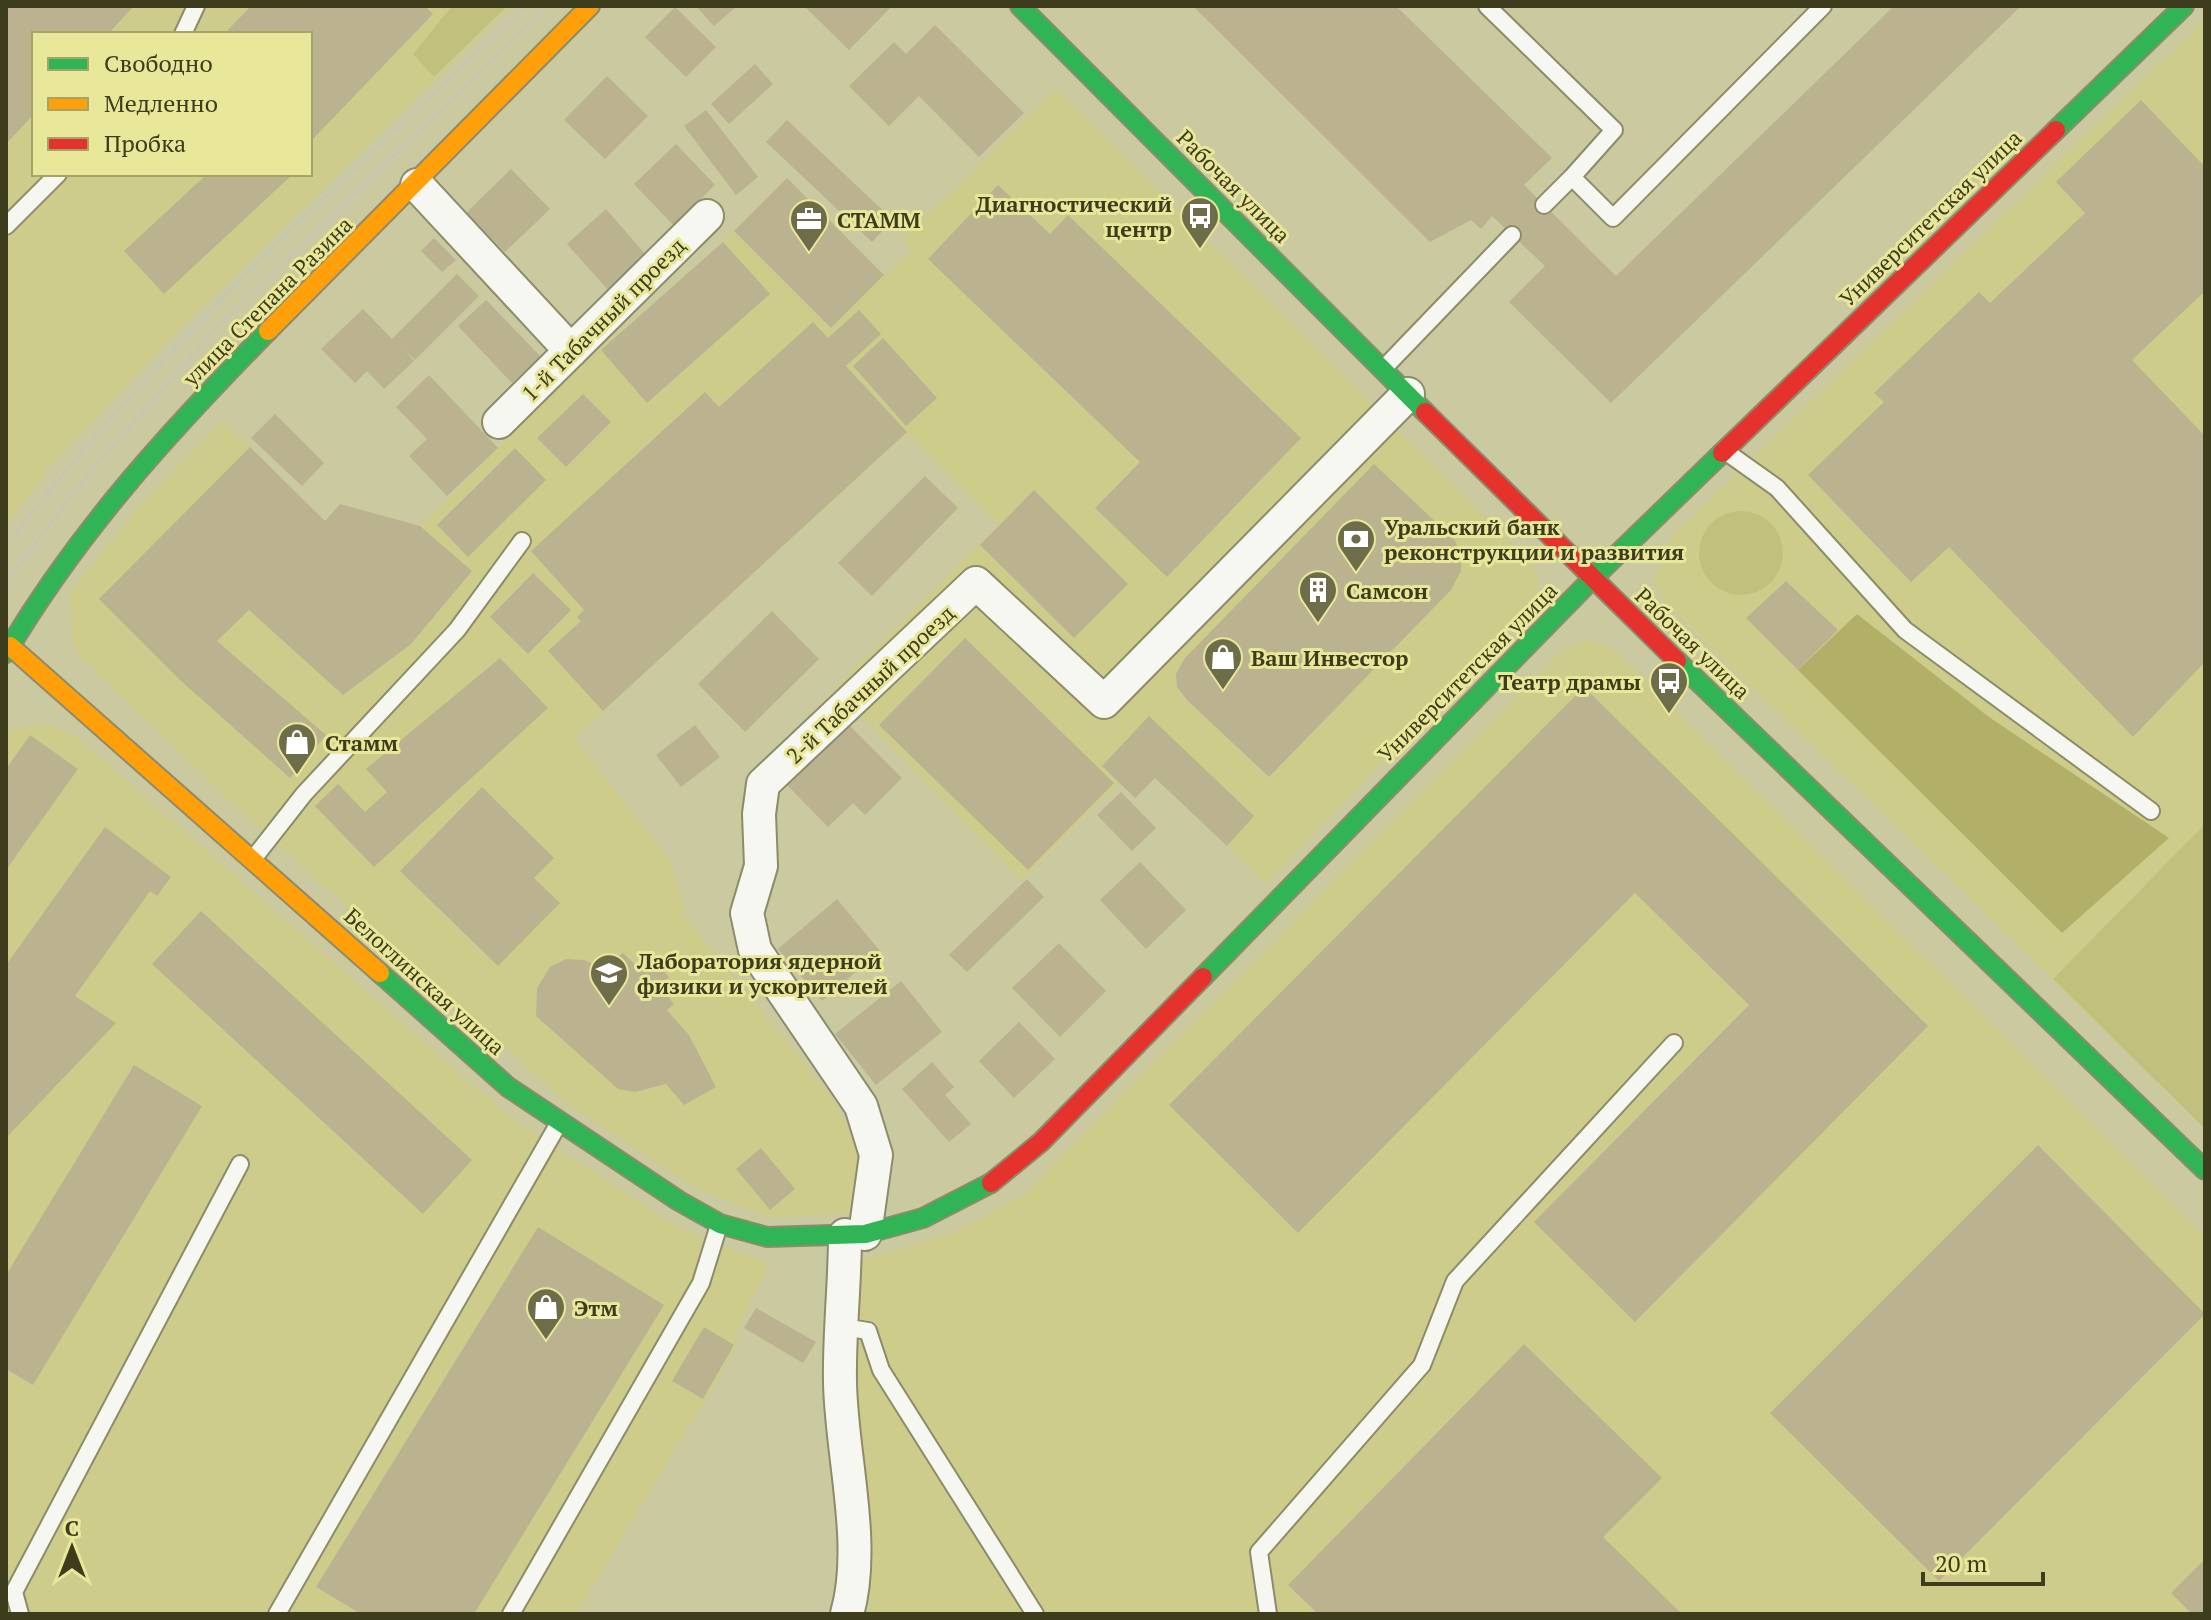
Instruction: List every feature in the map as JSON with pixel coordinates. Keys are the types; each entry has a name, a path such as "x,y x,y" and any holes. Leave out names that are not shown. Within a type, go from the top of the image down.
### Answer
{"main road":[{"name":"улица Степана Разина","path":"8,650 47,584 115,494 245,355 417,185 590,6"},
{"name":"Рабочая улица","path":"1020,6 1592,579 2205,1170"},
{"name":"Университетская улица","path":"855,1235 923,1218 984,1188 1041,1142 1592,579 2184,6"},
{"name":"Белоглинская улица","path":"8,650 252,860 508,1087 559,1123 720,1224 767,1237 855,1235"}],"street":[{"path":"417,185 571,351"},
{"name":"1-й Табачный проезд","path":"499,422 707,216"},
{"name":"2-й Табачный проезд","path":"855,1235 876,1155 861,1106 755,950 747,913 761,866 763,784 976,583 1104,702 1408,394"},
{"path":"847,1614 851,1599 853,1538 840,1382 843,1327 855,1235"}],"lane":[{"path":"184,32 196,6"},
{"path":"1487,6 1614,130 1544,205"},
{"path":"1572,177 1613,218 1823,6"},
{"path":"6,226 56,176"},
{"path":"1383,369 1512,235"},
{"path":"1724,450 1777,488 1905,630 2151,811"},
{"path":"252,860 304,794 457,630 522,541"},
{"path":"1268,1614 1259,1552 1422,1365 1455,1281 1674,1043"},
{"path":"277,1614 559,1123"},
{"path":"20,1614 14,1592 240,1164"},
{"path":"511,1614 701,1283 720,1224"},
{"path":"843,1327 868,1331 881,1370 1035,1614"}],"shaded area":[{"path":"6,6 511,6 192,317 54,462 6,526"},
{"path":"452,6 507,6 434,77 413,54"},
{"path":"2205,19 2205,824 2053,979 1674,612 1658,593 1654,579 1672,536"},
{"path":"1056,89 1529,561 1539,580 1536,602 1266,884 1155,778 1135,798 1119,783 1021,881 834,688 999,525 907,433 574,738 669,858 686,917 832,1097 847,1126 858,1155 857,1212 771,1218 696,1188 570,1106 232,804 73,649 70,593 133,513 222,420 325,521 340,504 421,526 578,367 723,242 787,178 885,275 912,251 902,240"},
{"path":"1741,511 1757,514 1776,530 1783,553 1780,569 1764,588 1741,595 1725,592 1706,576 1699,553 1702,537 1718,518"},
{"path":"1857,614 1989,717 2169,838 2062,933 1798,670"},
{"path":"1589,639 1614,649 2205,1236 2205,1614 871,1614 852,1318 856,1263 954,1232 1022,1196 1564,648"},
{"path":"45,723 77,737 510,1117 672,1223 725,1248 770,1263 733,1339 739,1343 576,1614 6,1614 6,731"},
{"path":"2205,824 2205,1129 2053,979"}],"building":[{"path":"6,6 134,6 110,32 32,32 32,116 6,144"},
{"path":"251,6 425,6 433,14 312,140 312,32 226,32"},
{"path":"696,6 737,6 714,26"},
{"path":"804,6 892,6 849,50"},
{"path":"1193,6 1396,6 1552,158 1524,185 1616,276 1894,6 2021,6 1611,403 1509,302 1545,266 1492,216 1481,229 1471,220 1430,242"},
{"path":"675,7 716,47 686,77 645,37"},
{"path":"935,25 1024,113 979,157 919,96 889,126 849,86 894,42 906,54"},
{"path":"755,64 773,84 729,124 711,104"},
{"path":"607,76 648,116 605,159 564,120"},
{"path":"2141,100 2205,167 2205,291 2132,360 2205,436 2205,662 2133,737 1949,547 1911,582 1808,475 1884,402 1874,393 1979,292 1990,303 2085,213 2056,182"},
{"path":"706,110 758,177 736,195 684,126"},
{"path":"787,120 893,220 872,242 766,142"},
{"path":"676,144 715,185 673,225 634,184"},
{"path":"511,169 550,209 505,252 466,213"},
{"path":"205,176 291,176 164,294 124,251"},
{"name":"СТАММ","path":"787,178 884,275 831,328 734,231"},
{"path":"998,185 1050,234 1068,215 1301,438 1167,577 1095,508 1140,462 928,259"},
{"path":"606,209 647,256 608,290 567,244"},
{"path":"434,238 456,260 442,272 421,251"},
{"path":"723,242 770,294 647,403 601,350"},
{"path":"457,274 479,296 415,360 403,348 414,361 384,389 367,371 355,383 321,349 363,309 392,339"},
{"path":"486,300 541,357 512,383 458,326"},
{"path":"859,310 881,334 846,366 907,432 603,711 548,651 581,621 577,617 584,610 531,551 705,392 719,407 813,322 828,338"},
{"path":"883,338 937,398 906,426 853,366"},
{"path":"429,375 498,448 447,496 409,456 427,439 396,407"},
{"path":"583,394 611,422 566,467 537,438"},
{"path":"275,414 324,463 302,486 251,438"},
{"path":"250,447 325,521 340,504 420,526 472,571 411,644 343,695 249,610 217,641 326,735 290,778 180,680 99,599"},
{"path":"515,448 546,480 468,557 437,525"},
{"name":"Самсон","path":"1374,464 1454,539 1461,553 1461,571 1451,590 1269,777 1187,700 1177,687 1176,674 1184,659"},
{"path":"925,476 958,508 872,596 838,563"},
{"path":"1034,490 1128,584 1074,638 980,545"},
{"path":"533,573 571,610 528,654 490,617"},
{"path":"1786,581 1838,630 1798,670 1746,618"},
{"path":"772,611 819,659 745,732 698,684"},
{"path":"965,638 1114,783 1028,870 879,725"},
{"path":"500,658 548,708 374,867 315,806 338,784 365,812 387,792 366,769"},
{"path":"1584,687 1928,1026 1635,1322 1534,1222 1749,1005 1635,893 1298,1233 1169,1105"},
{"path":"1149,716 1254,816 1227,846 1155,778 1135,798 1102,766"},
{"path":"695,725 720,757 681,787 656,755"},
{"path":"849,725 902,778 865,815 853,803 828,827 787,785"},
{"path":"30,735 78,769 6,870 6,769"},
{"path":"482,787 554,858 534,878 560,903 498,966 400,871"},
{"path":"1121,792 1156,828 1132,851 1097,815"},
{"path":"105,827 171,877 157,896 150,891 75,996 116,1023 6,1138 6,965"},
{"path":"1140,862 1186,910 1146,949 1100,900"},
{"path":"1027,879 1044,897 967,972 949,955"},
{"path":"837,899 880,951 822,1001 778,949"},
{"path":"201,911 472,1160 423,1214 152,964"},
{"path":"1059,943 1106,991 1060,1037 1012,988"},
{"path":"623,953 638,967 651,958 669,977 660,985 674,1004 667,1010 689,1035 716,1087 684,1105 666,1084 635,1092 618,1089 536,1016 537,988 550,967 566,959 584,960 601,968"},
{"path":"901,981 942,1032 876,1085 835,1034"},
{"path":"1019,1022 1055,1059 1014,1098 979,1061"},
{"path":"932,1062 954,1087 945,1095 971,1124 949,1142 902,1089"},
{"path":"134,1065 202,1106 33,1385 6,1369 6,1275"},
{"path":"2038,1145 2205,1314 1939,1581 1770,1413"},
{"path":"761,1148 795,1189 770,1210 736,1169"},
{"path":"538,1227 664,1305 474,1614 361,1614 316,1587"},
{"path":"756,1308 816,1342 803,1363 744,1328"},
{"path":"704,1327 734,1345 703,1399 672,1381"},
{"path":"1524,1344 1662,1478 1603,1537 1682,1614 1318,1614 1288,1585"},
{"path":"2205,1559 2205,1614 2192,1614 2171,1593"}],"tram line":[{"path":"6,546 64,473 189,333 322,200 526,6"},
{"path":"6,582 87,476 212,333 548,6"}],"traffic: fast":[{"path":"1020,6 1425,412"},
{"path":"2056,130 2184,6"},
{"path":"6,653 64,565 127,484 268,331"},
{"path":"1203,977 1592,579 1722,453"},
{"path":"1677,661 2205,1170"},
{"path":"380,973 508,1087 679,1201 720,1224 767,1237 865,1234 923,1218 991,1183"}],"traffic: slow":[{"path":"268,331 590,6"},
{"path":"10,646 380,973"}],"traffic: jam":[{"path":"1722,453 2056,130"},
{"path":"1425,412 1677,661"},
{"path":"991,1183 1041,1142 1203,977"}],"place":[{"name":"Диагностический центр","path":"1200,250"},
{"name":"СТАММ","path":"809,253"},
{"name":"Уральский банк реконструкции и развития","path":"1356,573"},
{"name":"Самсон","path":"1318,624"},
{"name":"Ваш Инвестор","path":"1223,691"},
{"name":"Театр драмы","path":"1669,715"},
{"name":"Стамм","path":"297,776"},
{"name":"Лаборатория ядерной физики и ускорителей","path":"609,1007"},
{"name":"Этм","path":"546,1341"}]}
